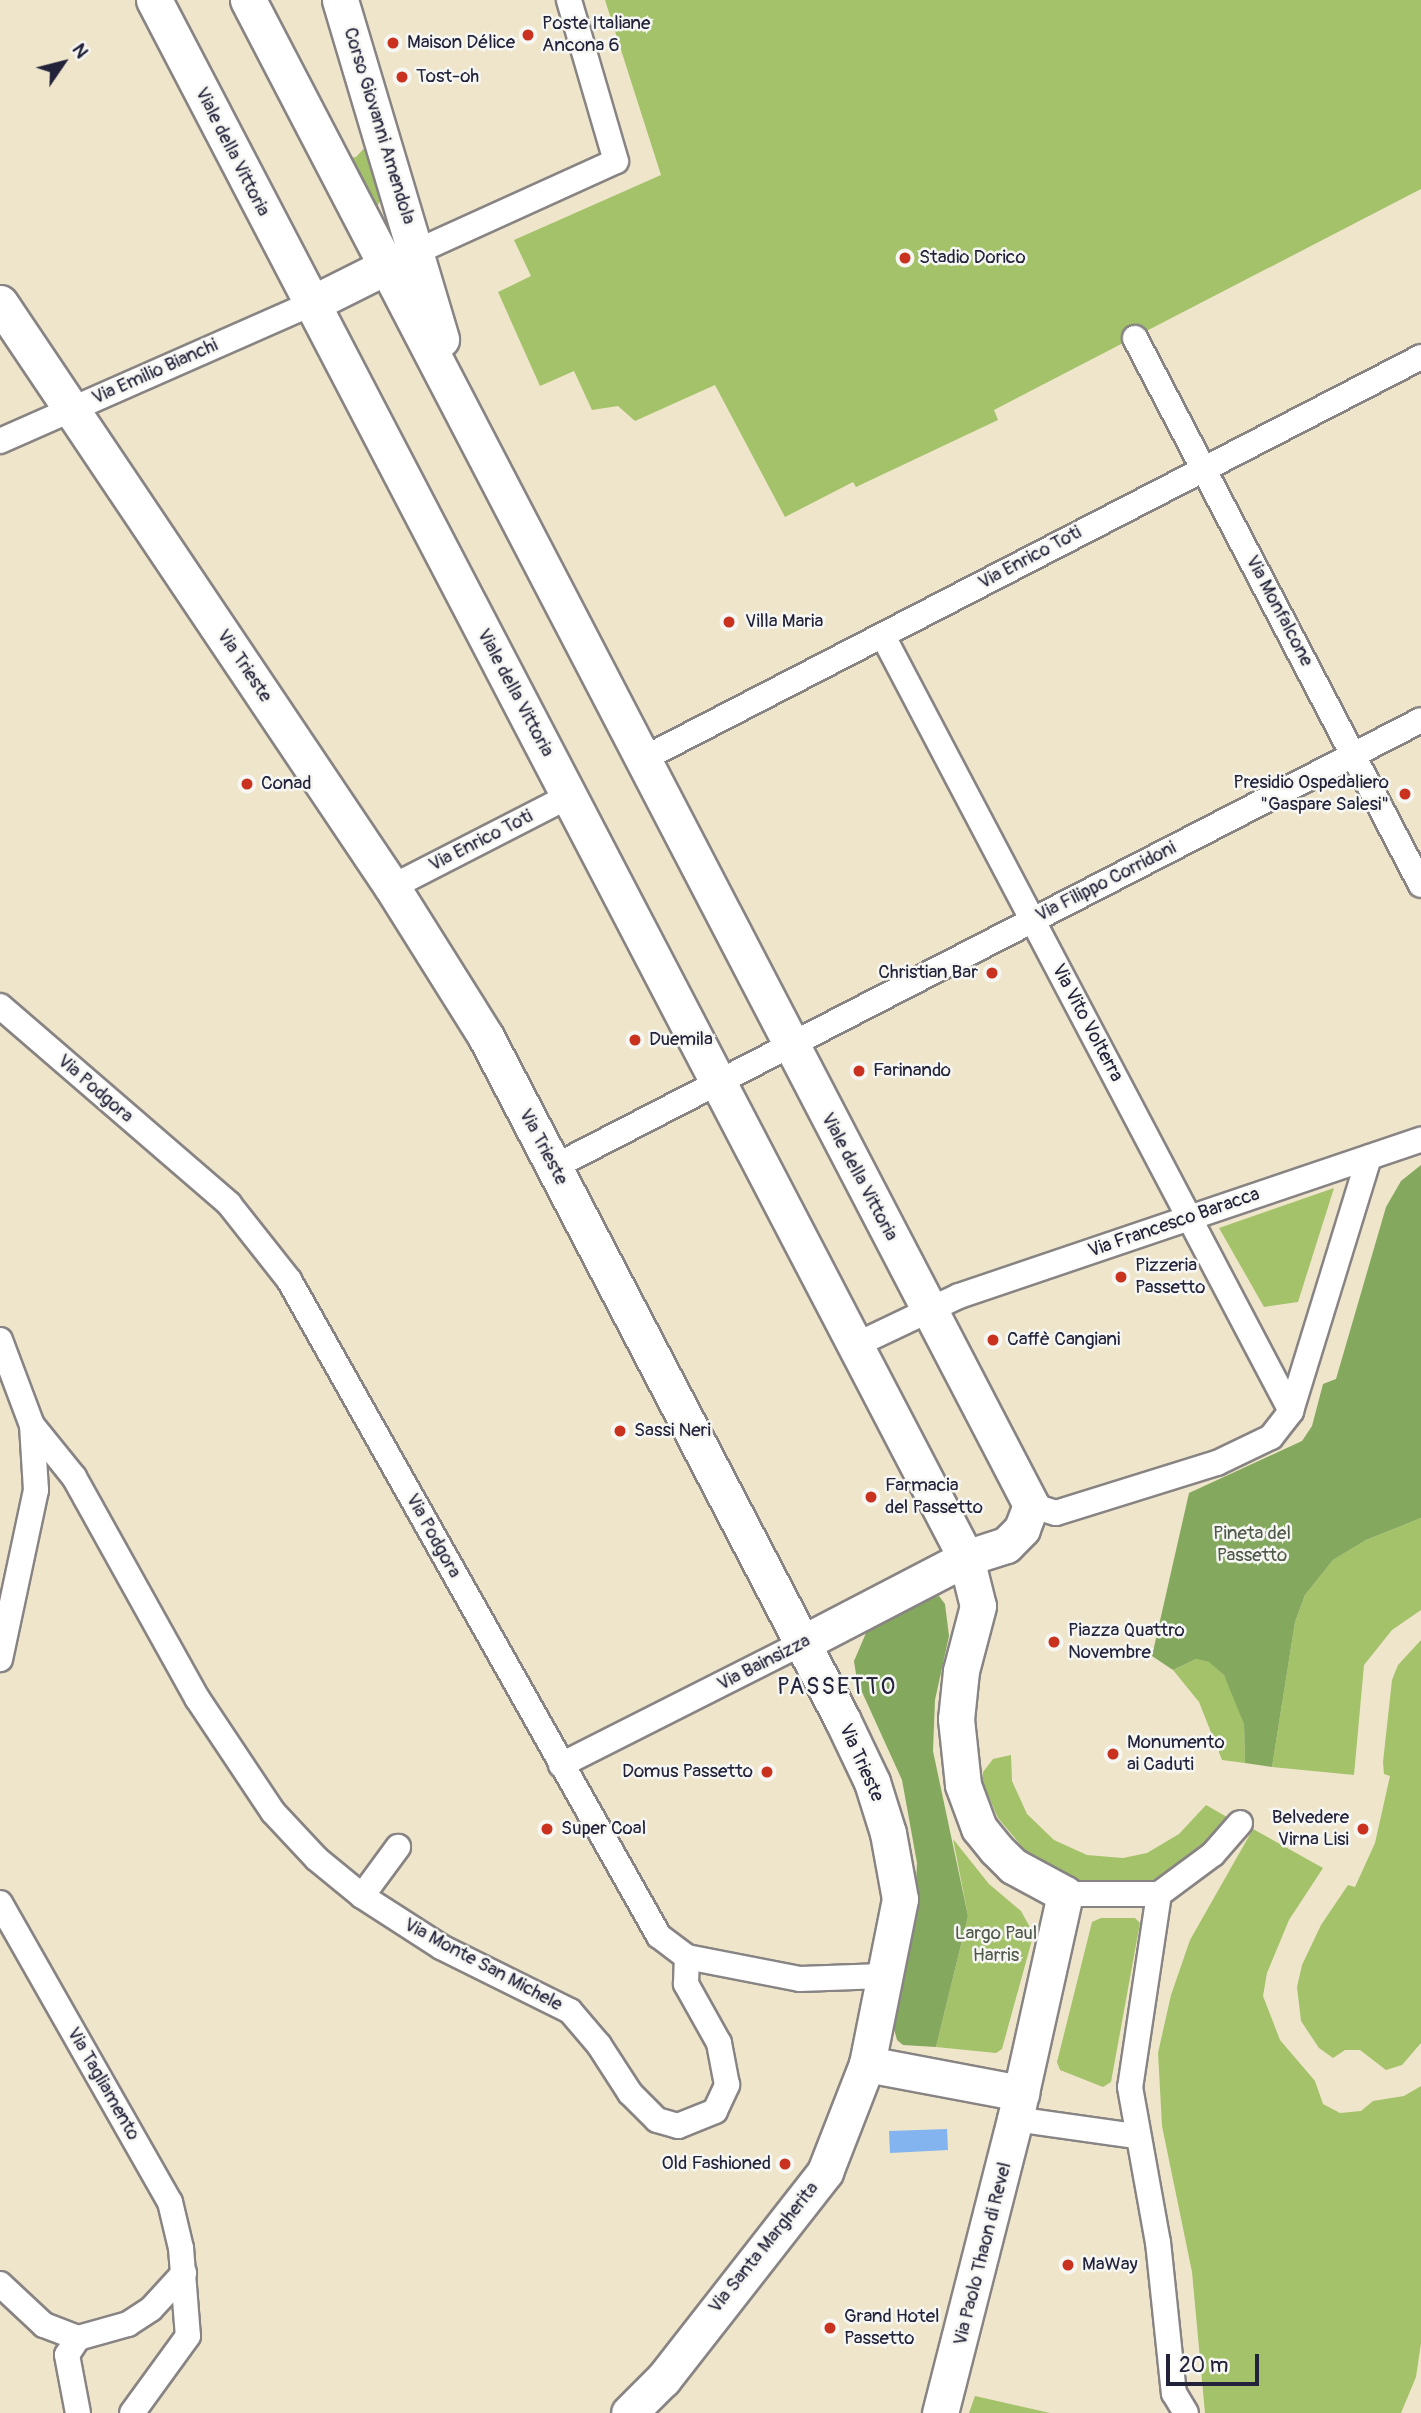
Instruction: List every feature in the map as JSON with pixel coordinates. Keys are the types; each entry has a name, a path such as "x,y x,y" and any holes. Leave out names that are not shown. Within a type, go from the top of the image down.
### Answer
{"street":[{"name":"Viale della Vittoria","path":"153,0 858,1344 966,1558"},
{"name":"Viale della Vittoria","path":"248,0 386,266 457,394 512,514 1031,1505"},
{"name":"Corso Giovanni Amendola","path":"340,0 418,251 457,394"},
{"path":"418,251 616,161 569,0"},
{"name":"Corso Giovanni Amendola","path":"386,266 418,251"},
{"path":"311,304 386,266"},
{"name":"Via Trieste","path":"0,303 392,887 486,1037 803,1643 872,1782 888,1833 900,1899 867,2064"},
{"name":"Via Emilio Bianchi","path":"0,441 311,304"},
{"name":"Via Monfalcone","path":"1135,338 1421,885"},
{"name":"Via Enrico Toti","path":"641,760 1421,358"},
{"name":"Via Vito Volterra","path":"883,636 1291,1411"},
{"name":"Via Filippo Corridoni","path":"792,1045 1421,720"},
{"name":"Via Enrico Toti","path":"392,887 569,796"},
{"name":"Via Podgora","path":"0,1006 229,1204 289,1280 659,1936 687,1957 800,1979 883,1976"},
{"path":"554,1167 792,1045"},
{"name":"Via Francesco Baracca","path":"929,1308 1421,1140"},
{"path":"1240,1823 1213,1854 1159,1894 1065,1894 1013,1866 979,1828 963,1785 956,1719 961,1671 978,1606 966,1558 1006,1545 1022,1528 1031,1505 1056,1513 1217,1463 1271,1437 1291,1411 1369,1158"},
{"path":"858,1344 929,1308"},
{"path":"0,1340 32,1424 36,1490 0,1659"},
{"name":"Via Monte San Michele","path":"32,1424 74,1477 197,1698 273,1812 317,1859 362,1896 441,1947 570,2011 630,2094 657,2120 678,2126 715,2111 727,2085 719,2043 686,1984 687,1957"},
{"name":"Via Bainsizza","path":"561,1765 966,1558"},
{"path":"362,1896 398,1847"},
{"path":"1018,2106 1065,1894"},
{"path":"1159,1894 1130,2087 1135,2136 1158,2242 1174,2393 1186,2413"},
{"name":"Via Tagliamento","path":"0,1903 170,2202 184,2273 188,2336 132,2413"},
{"path":"867,2064 1018,2106 1080,2132 1135,2136"},
{"name":"Via Santa Margherita","path":"629,2413 663,2379 825,2172 867,2064"},
{"name":"Via Paolo Thaon di Revel","path":"940,2413 1018,2106"},
{"path":"0,2284 44,2325 78,2338 128,2324 151,2309 184,2273"},
{"path":"78,2338 67,2355 78,2413"}],"green space":[{"name":"Stadio Dorico","path":"605,0 1421,0 1421,189 994,410 998,420 856,487 853,482 785,517 715,385 635,421 618,406 592,410 574,371 540,386 498,292 531,276 514,240 661,175"},
{"path":"369,143 382,197 377,207 371,207 349,158 356,157"},
{"name":"Pineta del Passetto","path":"1421,1165 1421,1518 1366,1540 1333,1560 1305,1595 1295,1622 1272,1767 1245,1763 1244,1724 1224,1675 1209,1662 1196,1659 1173,1670 1152,1656 1189,1493 1302,1441 1312,1426 1323,1384 1336,1379 1386,1207 1401,1181"},
{"path":"1334,1188 1298,1302 1264,1307 1219,1228"},
{"path":"1421,1518 1421,1610 1392,1630 1364,1665 1354,1775 1272,1767 1295,1622 1305,1595 1333,1560 1366,1540"},
{"path":"939,1596 945,1604 949,1636 935,1700 933,1751 968,1916 936,2047 903,2045 897,2040 893,2025 914,1917 917,1863 902,1780 857,1681 854,1661 869,1626 903,1606"},
{"path":"1421,1640 1421,2043 1402,2065 1386,2070 1360,2050 1345,2050 1333,2058 1319,2048 1301,2021 1297,1987 1302,1965 1321,1925 1348,1885 1355,1887 1375,1843 1390,1776 1384,1774 1383,1762 1392,1680 1398,1665"},
{"path":"1196,1659 1210,1662 1224,1675 1235,1698 1244,1724 1245,1763 1222,1760 1199,1702 1173,1670"},
{"path":"1011,1755 1012,1781 1027,1814 1054,1840 1087,1855 1123,1858 1147,1853 1179,1834 1206,1805 1227,1817 1220,1834 1164,1877 1141,1883 1082,1882 1029,1855 998,1818 982,1781 983,1772 993,1759"},
{"path":"1253,1829 1323,1868 1289,1920 1267,1973 1263,1996 1280,2040 1315,2081 1323,2104 1340,2113 1361,2111 1373,2101 1404,2096 1421,2086 1421,2343 1416,2377 1401,2413 1205,2413 1192,2272 1162,2126 1158,2053 1171,1995 1190,1940"},
{"name":"Largo Paul Harris","path":"953,1839 989,1884 1021,1911 1031,1929 1032,1940 1002,2049 996,2053 936,2047 968,1916"},
{"path":"1101,1918 1135,1918 1140,1923 1111,2082 1103,2087 1060,2070 1057,2062 1092,1922"},
{"path":"975,2396 1050,2413 969,2413"}],"water":[{"path":"947,2129 948,2150 890,2153 889,2131"}],"place":[{"name":"Poste Italiane Ancona 6","path":"528,35"},
{"name":"Maison Délice","path":"393,43"},
{"name":"Tost-oh","path":"402,77"},
{"name":"Stadio Dorico","path":"905,258"},
{"name":"Villa Maria","path":"729,622"},
{"name":"Conad","path":"247,784"},
{"name":"Presidio Ospedaliero \"Gaspare Salesi\"","path":"1405,794"},
{"name":"Christian Bar","path":"992,973"},
{"name":"Duemila","path":"635,1040"},
{"name":"Farinando","path":"859,1071"},
{"name":"Pizzeria Passetto","path":"1121,1277"},
{"name":"Caffè Cangiani","path":"993,1340"},
{"name":"Sassi Neri","path":"620,1431"},
{"name":"Farmacia del Passetto","path":"871,1497"},
{"name":"Piazza Quattro Novembre","path":"1054,1642"},
{"name":"Monumento ai Caduti","path":"1113,1754"},
{"name":"Domus Passetto","path":"767,1772"},
{"name":"Super Coal","path":"547,1829"},
{"name":"Belvedere Virna Lisi","path":"1363,1829"},
{"name":"Old Fashioned","path":"785,2164"},
{"name":"MaWay","path":"1068,2265"},
{"name":"Grand Hotel Passetto","path":"830,2328"}],"district":[{"name":"PASSETTO","path":"837,1687"}]}
